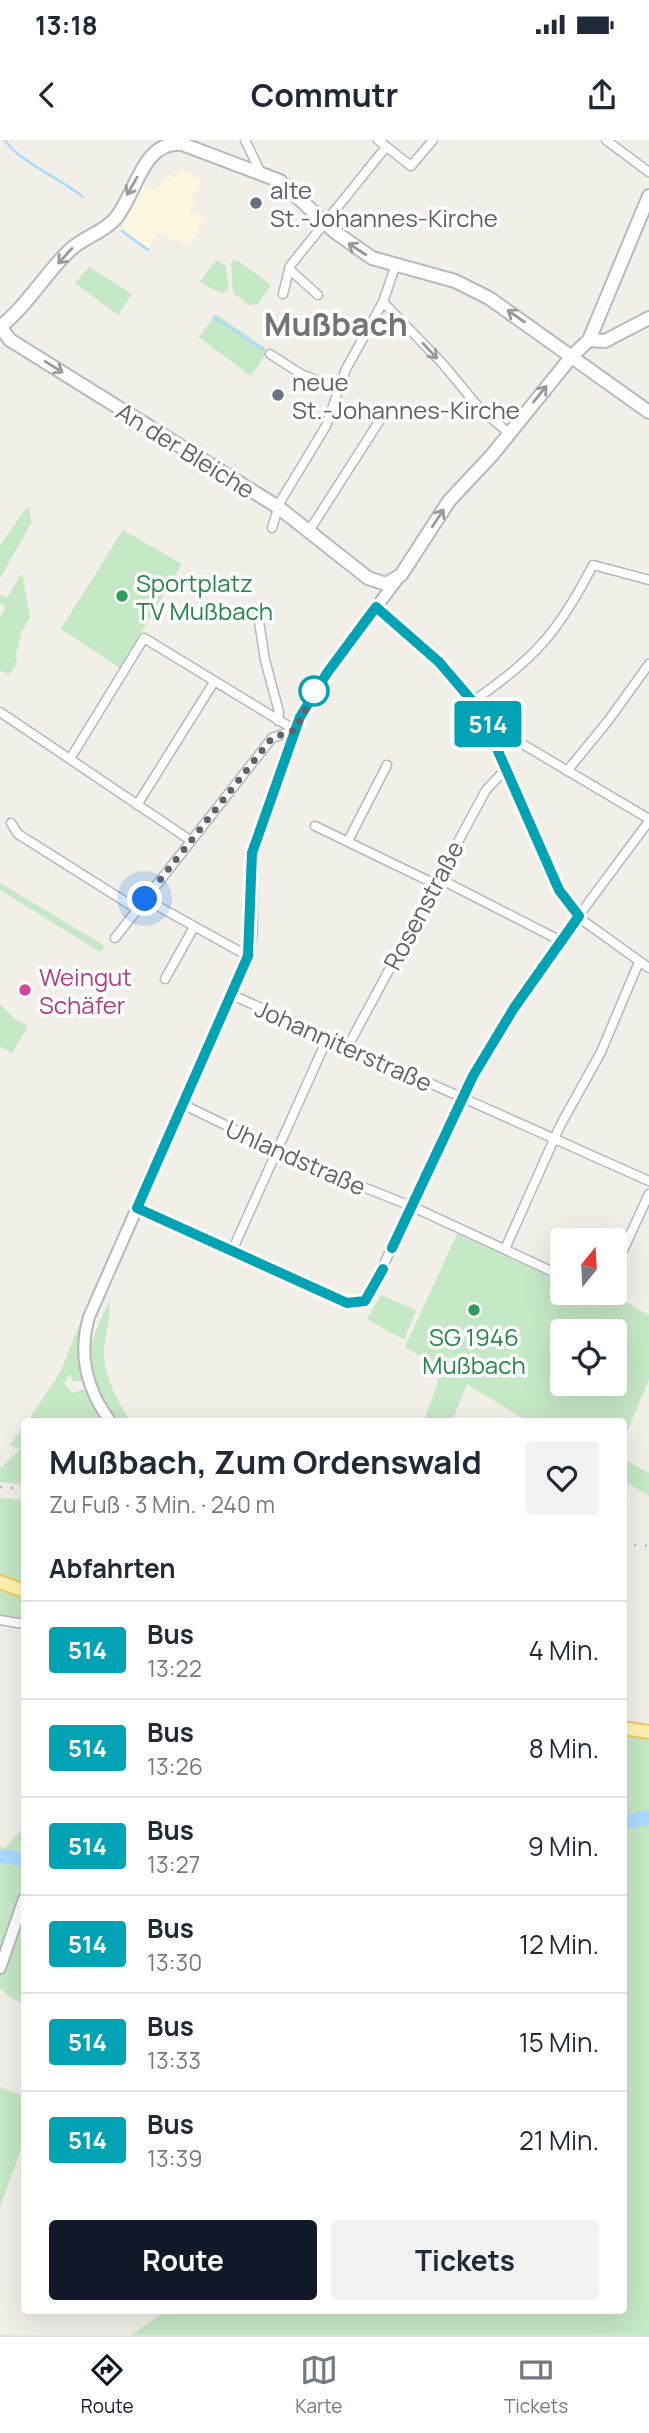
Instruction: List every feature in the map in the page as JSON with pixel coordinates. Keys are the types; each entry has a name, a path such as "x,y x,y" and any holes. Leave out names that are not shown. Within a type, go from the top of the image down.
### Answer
{"main road":[{"path":"0,327 31,298 70,250 114,220 136,179 165,145 189,145 260,171 288,187 324,223 360,251 395,267 442,277 474,290 649,412"},
{"path":"368,578 386,584 401,575 449,501 572,356 589,340 649,196"},
{"path":"589,340 605,341 649,318"},
{"name":"An der Bleiche","path":"0,327 10,340 278,507 368,578"},
{"path":"0,1582 21,1590"},
{"path":"627,1729 649,1732"}],"street":[{"path":"245,140 260,171"},
{"path":"378,140 411,166 433,140"},
{"path":"606,140 649,172"},
{"path":"283,294 289,269 386,147"},
{"path":"272,528 278,507 326,426 350,360 383,302 395,267"},
{"path":"289,269 318,295"},
{"path":"383,302 425,345 481,410 509,433"},
{"path":"270,354 301,374 338,388"},
{"path":"309,531 380,420"},
{"path":"473,701 538,651 565,617 593,565 649,580"},
{"path":"108,1418 88,1382 85,1364 86,1341 96,1320 100,1298 137,1208 248,956 252,853 295,730 316,689 401,575"},
{"name":"An der Bleiche","path":"368,578 379,603"},
{"path":"379,603 439,662 488,723 559,890 579,916 649,968"},
{"path":"258,615 262,648 279,712 278,721"},
{"path":"70,759 144,638 295,730"},
{"path":"566,771 608,721 649,664"},
{"path":"137,805 214,682"},
{"path":"0,712 190,840"},
{"path":"137,1208 347,1303 360,1304 373,1289 462,1097 502,1027 649,820 488,723"},
{"path":"115,938 272,738 295,730"},
{"path":"348,841 387,765"},
{"name":"Rosenstraße","path":"348,1046 486,790 506,769"},
{"path":"11,823 18,834 137,909"},
{"path":"316,826 561,941"},
{"path":"145,899 248,956"},
{"path":"165,979 194,927"},
{"path":"505,1249 554,1139 601,1052 639,962"},
{"name":"Johanniterstraße","path":"230,994 649,1181"},
{"path":"232,1251 328,1037"},
{"name":"Uhlandstraße","path":"182,1104 277,1151 411,1206 550,1270"},
{"path":"627,1242 649,1194"},
{"path":"0,1620 21,1624"},
{"path":"0,1968 21,1908"}],"shaded area":[{"path":"182,170 202,182 192,197 196,201 190,209 206,221 189,244 170,239 160,231 148,248 122,229 131,203 142,182 155,192 169,174 176,178"}],"green space":[{"path":"216,260 225,265 229,288 222,294 200,282"},
{"path":"237,260 271,285 258,304 249,305 233,293 231,261"},
{"path":"89,267 132,294 118,315 75,283"},
{"path":"216,314 265,348 265,355 251,376 199,337"},
{"path":"28,506 32,522 0,578 0,545"},
{"name":"Sportplatz TV Mußbach","path":"123,530 182,564 120,668 61,629"},
{"path":"22,573 30,618 22,631 15,658 18,661 9,675 0,670 0,617 6,607 0,603 0,595 7,598"},
{"path":"0,883 105,946 100,952 0,890"},
{"path":"0,1004 15,1019 28,1026 12,1053 0,1046"},
{"path":"457,1234 550,1277 550,1306 626,1306 627,1303 649,1315 649,1379 627,1432 627,1418 522,1418 467,1384 453,1418 425,1418 442,1370 405,1347"},
{"path":"95,1286 98,1287 81,1359 84,1381 72,1381 71,1373 64,1383 73,1393 86,1388 103,1418 30,1418 60,1373"},
{"path":"381,1295 416,1310 404,1340 367,1319"},
{"path":"109,1300 104,1358 108,1378 129,1418 112,1418 95,1392 88,1351"},
{"path":"21,1429 21,1484 0,1482 0,1469 20,1449 10,1445"},
{"path":"627,1461 649,1473 649,1496 627,1482"},
{"path":"0,1498 21,1500 21,1586 0,1578"},
{"path":"0,1589 21,1597 21,1620 0,1616"},
{"path":"627,1735 649,1739 649,2335 131,2335 161,2314 627,2314"},
{"path":"21,1830 21,2002 0,1988 0,1847 5,1848"},
{"path":"0,2087 21,2095 21,2149 0,2207"}],"waterway":[{"name":"Mußbach","path":"5,140 19,155 83,197"},
{"name":"Mußbach","path":"122,231 148,250"},
{"name":"Mußbach","path":"214,317 264,350"},
{"path":"627,1822 649,1817"},
{"path":"0,1856 21,1859"}],"railway":[{"path":"0,1487 21,1489"},
{"path":"627,1544 649,1546"}],"bus line":[{"name":"514","path":"383,1269 365,1301 360,1304 347,1303 137,1208 248,956 251,946 253,846 300,717 327,673 376,607 439,662 480,710 488,723 559,890 566,903 579,916 514,1008 473,1076 392,1248"}],"place":[{"name":"alte St.-Johannes-Kirche","path":"256,203"},
{"name":"neue St.-Johannes-Kirche","path":"278,395"},
{"name":"Sportplatz TV Mußbach","path":"122,596"},
{"name":"Weingut Schäfer","path":"25,990"},
{"name":"SG 1946 Mußbach","path":"474,1310"}],"district":[{"name":"Mußbach","path":"336,324"}],"route":[{"path":"145,899 272,738 277,734 295,730 316,689 314,691"}]}
